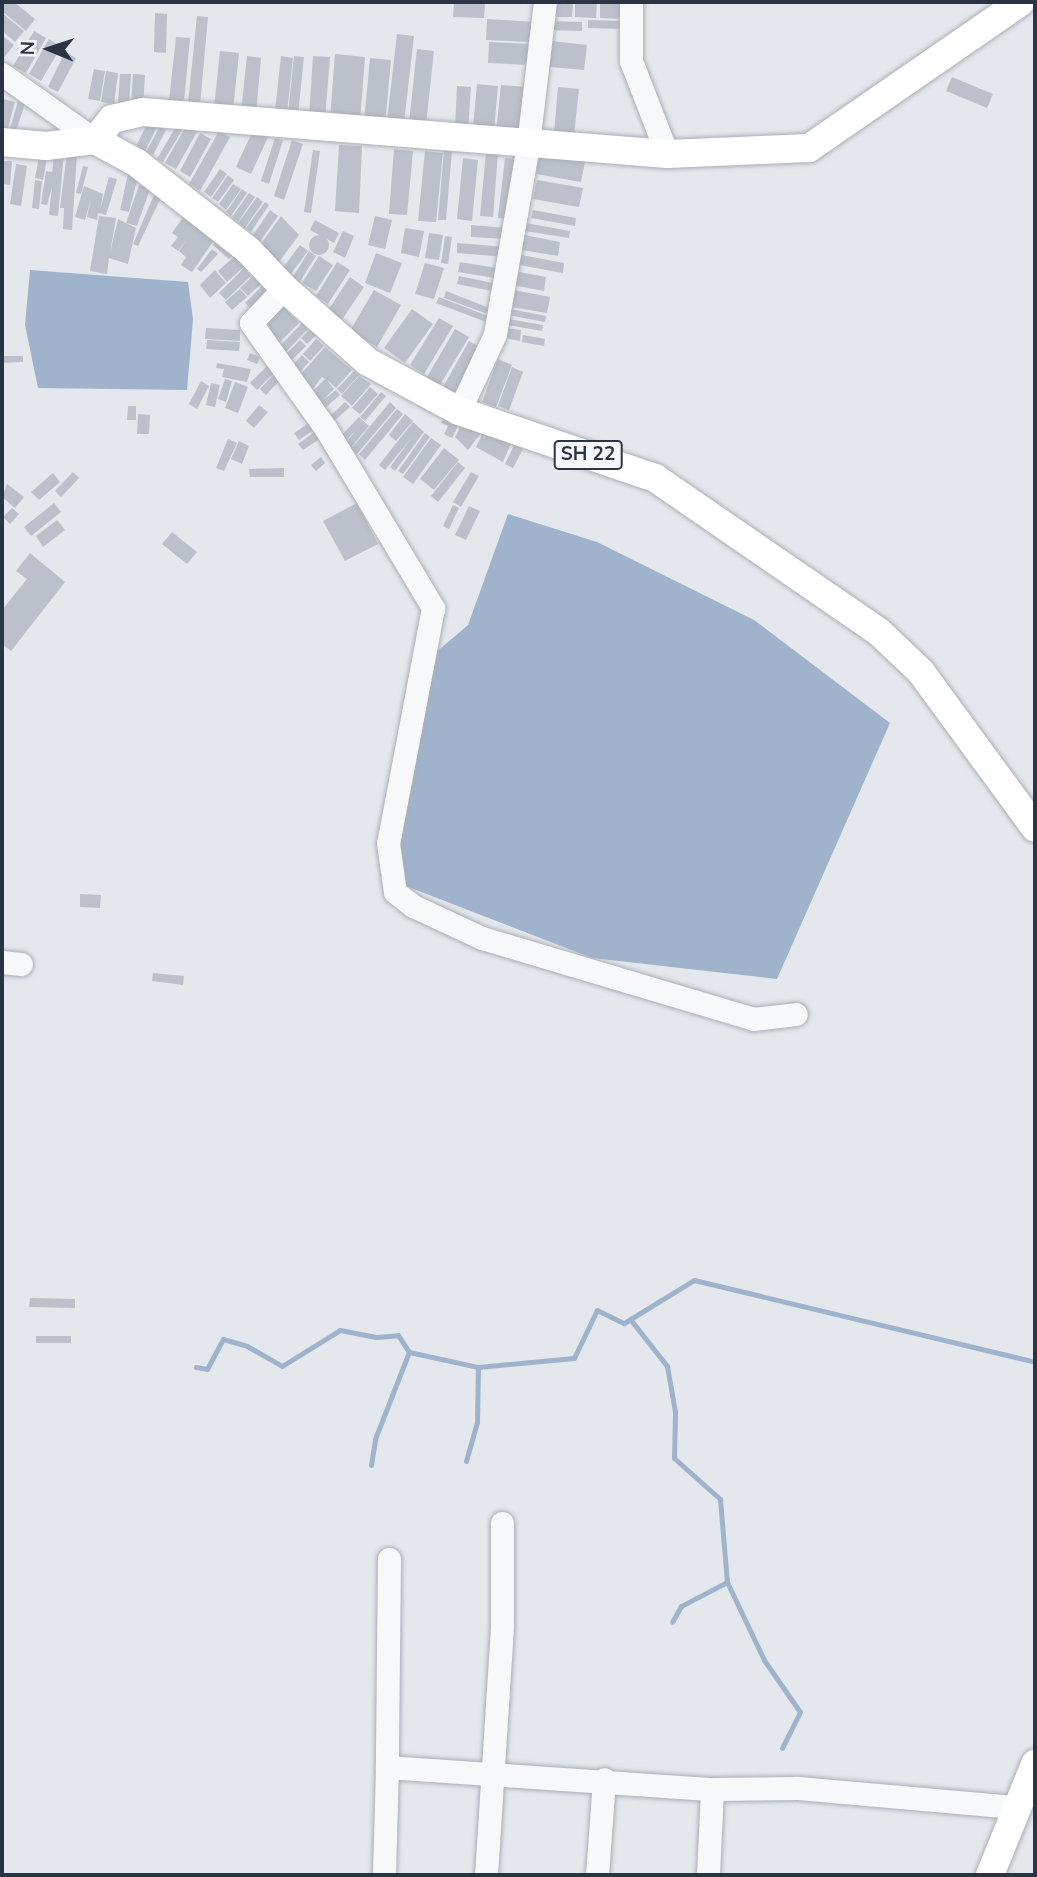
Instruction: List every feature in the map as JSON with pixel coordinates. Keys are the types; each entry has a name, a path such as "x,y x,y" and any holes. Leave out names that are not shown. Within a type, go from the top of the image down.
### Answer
{"main road":[{"path":"2,142 46,146 95,140 112,119 143,112 667,154 809,148 1021,2"},
{"name":"SH 22","path":"95,140 137,163 228,234 368,362 458,411 655,478 878,631 921,672 1035,828"},
{"path":"990,1875 1035,1764"}],"street":[{"path":"458,411 495,334 528,144 545,2"},
{"path":"632,2 631,61 667,154"},
{"path":"2,74 95,140"},
{"path":"284,288 251,323 326,429 433,608 388,843 395,892 413,906 482,938 753,1019 796,1014"},
{"path":"486,1875 502,1626 502,1523"},
{"path":"384,1875 389,1559"},
{"path":"387,1766 604,1779 712,1789 798,1788 1017,1807"},
{"path":"597,1875 604,1779"},
{"path":"708,1875 712,1789"}],"water":[{"path":"30,270 188,282 193,319 187,390 38,388 25,325"},
{"path":"508,514 597,542 754,620 890,723 777,979 592,958 380,876 434,654 468,625"}],"building":[{"path":"3,2 14,2 35,19 26,31 2,11"},
{"path":"454,2 485,3 484,18 453,17"},
{"path":"550,2 573,2 572,17 550,17"},
{"path":"575,2 597,2 596,18 575,17"},
{"path":"600,2 622,2 622,19 600,18"},
{"path":"2,13 24,31 15,42 2,31"},
{"path":"155,13 167,14 166,53 154,52"},
{"path":"197,16 208,17 200,105 188,104"},
{"path":"487,19 534,22 532,42 486,40"},
{"path":"588,20 622,21 622,29 588,28"},
{"path":"547,21 582,22 582,31 546,30"},
{"path":"34,31 46,38 26,73 13,66"},
{"path":"397,34 414,36 404,123 387,121"},
{"path":"2,35 14,45 2,60"},
{"path":"176,37 190,38 184,102 169,101"},
{"path":"49,39 61,47 41,81 29,74"},
{"path":"543,40 587,45 584,70 540,66"},
{"path":"489,42 531,44 530,65 488,63"},
{"path":"417,49 434,51 426,125 409,123"},
{"path":"220,51 239,53 233,110 214,108"},
{"path":"65,52 76,58 58,92 48,87"},
{"path":"335,54 365,57 360,121 330,119"},
{"path":"247,56 261,58 256,113 241,112"},
{"path":"281,56 293,58 287,112 275,111"},
{"path":"294,56 304,57 298,115 288,114"},
{"path":"313,56 330,57 325,118 309,117"},
{"path":"370,58 391,60 385,124 364,122"},
{"path":"94,69 105,71 100,101 88,99"},
{"path":"106,71 118,73 114,104 101,102"},
{"path":"120,74 131,74 129,105 118,104"},
{"path":"133,74 145,75 143,108 131,107"},
{"path":"952,77 993,94 987,108 946,91"},
{"path":"477,84 498,86 494,130 473,128"},
{"path":"501,85 527,87 523,135 496,132"},
{"path":"457,86 471,87 468,130 455,129"},
{"path":"558,87 579,89 574,135 554,133"},
{"path":"3,99 15,102 7,131 2,130"},
{"path":"18,101 25,104 16,131 10,129"},
{"path":"148,122 157,127 145,151 136,146"},
{"path":"178,123 184,127 163,162 157,159"},
{"path":"160,126 166,130 153,155 146,152"},
{"path":"186,126 197,132 176,169 165,163"},
{"path":"254,128 269,135 251,174 236,167"},
{"path":"219,131 230,137 200,191 189,184"},
{"path":"200,133 211,139 190,177 180,171"},
{"path":"275,138 283,140 269,184 261,181"},
{"path":"292,140 303,144 284,200 274,196"},
{"path":"339,145 362,146 359,213 335,211"},
{"path":"540,148 586,156 581,182 536,174"},
{"path":"394,149 413,151 407,215 389,214"},
{"path":"313,150 320,151 311,213 304,212"},
{"path":"444,150 452,151 446,220 438,220"},
{"path":"40,151 48,153 43,180 35,178"},
{"path":"55,151 64,153 58,216 49,215 52,187 47,205 41,204 46,171 52,172"},
{"path":"425,151 443,153 436,222 418,221"},
{"path":"67,152 77,154 72,230 63,229 64,208 60,208"},
{"path":"486,152 498,153 493,217 480,216"},
{"path":"463,158 478,160 472,221 457,219"},
{"path":"505,158 516,159 509,219 498,218"},
{"path":"2,161 12,161 10,185 2,184"},
{"path":"16,164 27,166 21,206 10,204"},
{"path":"83,166 88,167 81,194 76,193"},
{"path":"220,169 227,174 211,197 204,192"},
{"path":"128,174 138,176 129,212 120,210"},
{"path":"228,175 234,180 218,202 212,198"},
{"path":"109,177 117,179 106,215 98,213 97,220 87,217 91,199 85,220 75,217 84,186 103,194 100,210"},
{"path":"35,180 42,181 39,209 32,208"},
{"path":"537,180 583,188 579,207 533,199"},
{"path":"233,184 241,189 226,210 219,204"},
{"path":"139,185 150,189 137,226 126,223"},
{"path":"157,188 164,191 138,246 133,244"},
{"path":"242,189 247,193 231,216 226,212"},
{"path":"249,193 255,197 238,222 232,217"},
{"path":"257,197 263,202 245,228 238,223"},
{"path":"265,202 269,205 251,232 246,228"},
{"path":"270,210 278,216 259,243 251,238"},
{"path":"533,210 576,218 575,226 531,218"},
{"path":"186,213 217,236 192,272 181,265 186,257 179,251 187,239 178,251 171,246 178,237 172,233"},
{"path":"99,216 116,218 110,253 118,219 136,228 128,264 109,258 107,274 90,271"},
{"path":"281,216 299,235 279,262 260,245"},
{"path":"375,216 392,220 385,249 368,245"},
{"path":"315,220 339,233 334,243 310,230"},
{"path":"520,222 570,231 569,238 519,230"},
{"path":"471,225 508,228 507,239 471,237"},
{"path":"405,228 424,231 419,257 401,253"},
{"path":"343,231 354,236 345,258 333,252"},
{"path":"429,233 443,235 439,260 425,258"},
{"path":"519,234 560,242 558,256 516,249"},
{"path":"319,235 326,238 329,245 326,252 319,255 312,252 309,245 312,238"},
{"path":"221,236 236,251 229,259 213,245"},
{"path":"445,236 452,237 448,264 441,263"},
{"path":"457,243 506,247 505,257 457,253"},
{"path":"300,245 308,251 290,275 282,269"},
{"path":"212,249 218,254 201,272 197,269"},
{"path":"309,251 316,256 298,285 291,280"},
{"path":"376,253 402,263 390,293 365,283"},
{"path":"237,254 246,265 227,282 218,271"},
{"path":"516,254 564,263 563,273 514,264"},
{"path":"319,256 333,265 316,291 302,283"},
{"path":"337,262 350,270 328,304 316,296"},
{"path":"460,262 502,269 501,279 458,272"},
{"path":"425,263 444,268 434,299 415,294"},
{"path":"244,268 251,276 226,300 219,293"},
{"path":"215,270 226,283 210,298 200,285"},
{"path":"509,270 546,277 544,291 507,284"},
{"path":"254,275 262,283 248,296 240,288"},
{"path":"459,276 498,284 497,292 457,284"},
{"path":"350,277 364,287 341,321 327,312"},
{"path":"263,285 271,293 253,311 245,303"},
{"path":"240,289 247,297 232,310 225,302"},
{"path":"508,289 550,297 547,313 505,306"},
{"path":"374,290 401,305 377,347 350,331"},
{"path":"446,291 492,309 490,315 444,298"},
{"path":"439,297 488,316 486,322 436,303"},
{"path":"279,302 299,323 279,343 258,323"},
{"path":"505,308 546,316 545,322 503,314"},
{"path":"412,309 433,324 405,363 384,348"},
{"path":"439,318 453,326 424,374 410,365"},
{"path":"503,318 543,325 542,331 502,324"},
{"path":"302,323 308,329 285,353 279,347"},
{"path":"313,326 319,332 307,344 301,338"},
{"path":"499,327 521,330 520,341 498,337"},
{"path":"206,328 240,330 240,341 205,339"},
{"path":"455,329 469,337 440,385 427,377"},
{"path":"523,335 545,339 544,346 522,342"},
{"path":"316,339 324,346 310,361 303,354"},
{"path":"207,340 240,342 239,351 206,349"},
{"path":"300,340 306,346 291,361 285,355"},
{"path":"469,341 486,351 460,397 443,387"},
{"path":"325,347 352,370 336,388 327,380 334,389 323,400 336,390 340,395 325,408 312,392 325,379 322,377 312,390 300,375"},
{"path":"250,353 260,357 257,364 247,360"},
{"path":"302,355 309,362 298,374 291,367"},
{"path":"2,356 23,356 23,362 2,363"},
{"path":"498,359 512,365 496,407 482,402"},
{"path":"217,363 251,369 247,382 222,377 224,369 216,368"},
{"path":"268,365 275,372 257,390 250,383"},
{"path":"512,367 523,372 509,410 498,406"},
{"path":"278,370 284,376 266,395 260,389"},
{"path":"354,371 359,375 342,394 337,389"},
{"path":"359,376 371,384 352,406 341,396"},
{"path":"225,379 232,381 226,402 218,399"},
{"path":"201,381 209,386 197,409 189,404"},
{"path":"235,382 248,387 238,413 225,408"},
{"path":"211,383 220,385 215,407 206,405"},
{"path":"370,387 378,394 360,414 352,408"},
{"path":"381,392 386,396 365,421 360,417"},
{"path":"345,402 350,407 333,422 329,417"},
{"path":"390,402 396,408 357,454 351,449"},
{"path":"259,405 268,412 254,428 246,421"},
{"path":"128,406 136,406 136,420 127,420"},
{"path":"397,409 403,414 365,460 359,454"},
{"path":"138,414 150,415 149,434 137,434"},
{"path":"405,414 413,421 396,441 389,435"},
{"path":"359,417 369,426 350,449 345,444 356,430 343,444 338,439"},
{"path":"444,417 459,424 452,438 444,434 448,426 441,423"},
{"path":"313,420 318,427 299,440 294,433"},
{"path":"464,420 484,429 468,450 455,437"},
{"path":"413,422 424,432 395,471 390,467 412,437 385,470 379,465"},
{"path":"485,428 512,441 503,462 476,447"},
{"path":"319,429 324,436 303,450 298,444"},
{"path":"425,433 430,437 403,474 398,471"},
{"path":"431,438 441,445 413,484 403,477"},
{"path":"228,439 237,443 224,471 216,468"},
{"path":"239,441 249,446 242,464 231,459"},
{"path":"514,445 523,449 513,468 505,464"},
{"path":"444,448 459,460 434,490 420,479"},
{"path":"321,457 325,463 316,471 311,465"},
{"path":"458,462 465,468 438,502 431,496"},
{"path":"284,468 284,477 250,477 249,469"},
{"path":"73,472 79,478 61,497 55,491"},
{"path":"471,472 479,476 461,507 453,502"},
{"path":"53,473 60,482 39,500 31,492"},
{"path":"7,484 24,497 15,508 2,497"},
{"path":"54,503 61,512 31,536 24,527"},
{"path":"357,503 378,544 345,561 323,521"},
{"path":"453,505 459,508 449,529 443,526"},
{"path":"469,506 480,511 466,540 455,535"},
{"path":"12,508 19,514 10,524 3,517"},
{"path":"57,520 65,530 43,547 36,536"},
{"path":"172,532 197,552 187,564 162,544"},
{"path":"30,553 65,582 11,651 2,644 2,610 27,579 16,571"},
{"path":"80,894 101,895 100,908 80,907"},
{"path":"153,973 184,976 183,985 152,981"},
{"path":"30,1298 75,1299 75,1308 29,1307"},
{"path":"36,1336 71,1336 71,1343 36,1343"}],"waterway":[{"path":"196,1367 207,1369 223,1339 247,1346 282,1366 340,1330 377,1337 398,1335 409,1352 478,1367 574,1358 597,1310 624,1323 694,1280 1035,1362"},
{"path":"630,1319 667,1366 675,1412 674,1458 720,1499 727,1582 681,1606 672,1622"},
{"path":"371,1465 375,1439 409,1352"},
{"path":"466,1461 477,1422 478,1367"},
{"path":"727,1582 764,1660 800,1712 782,1748"}]}
